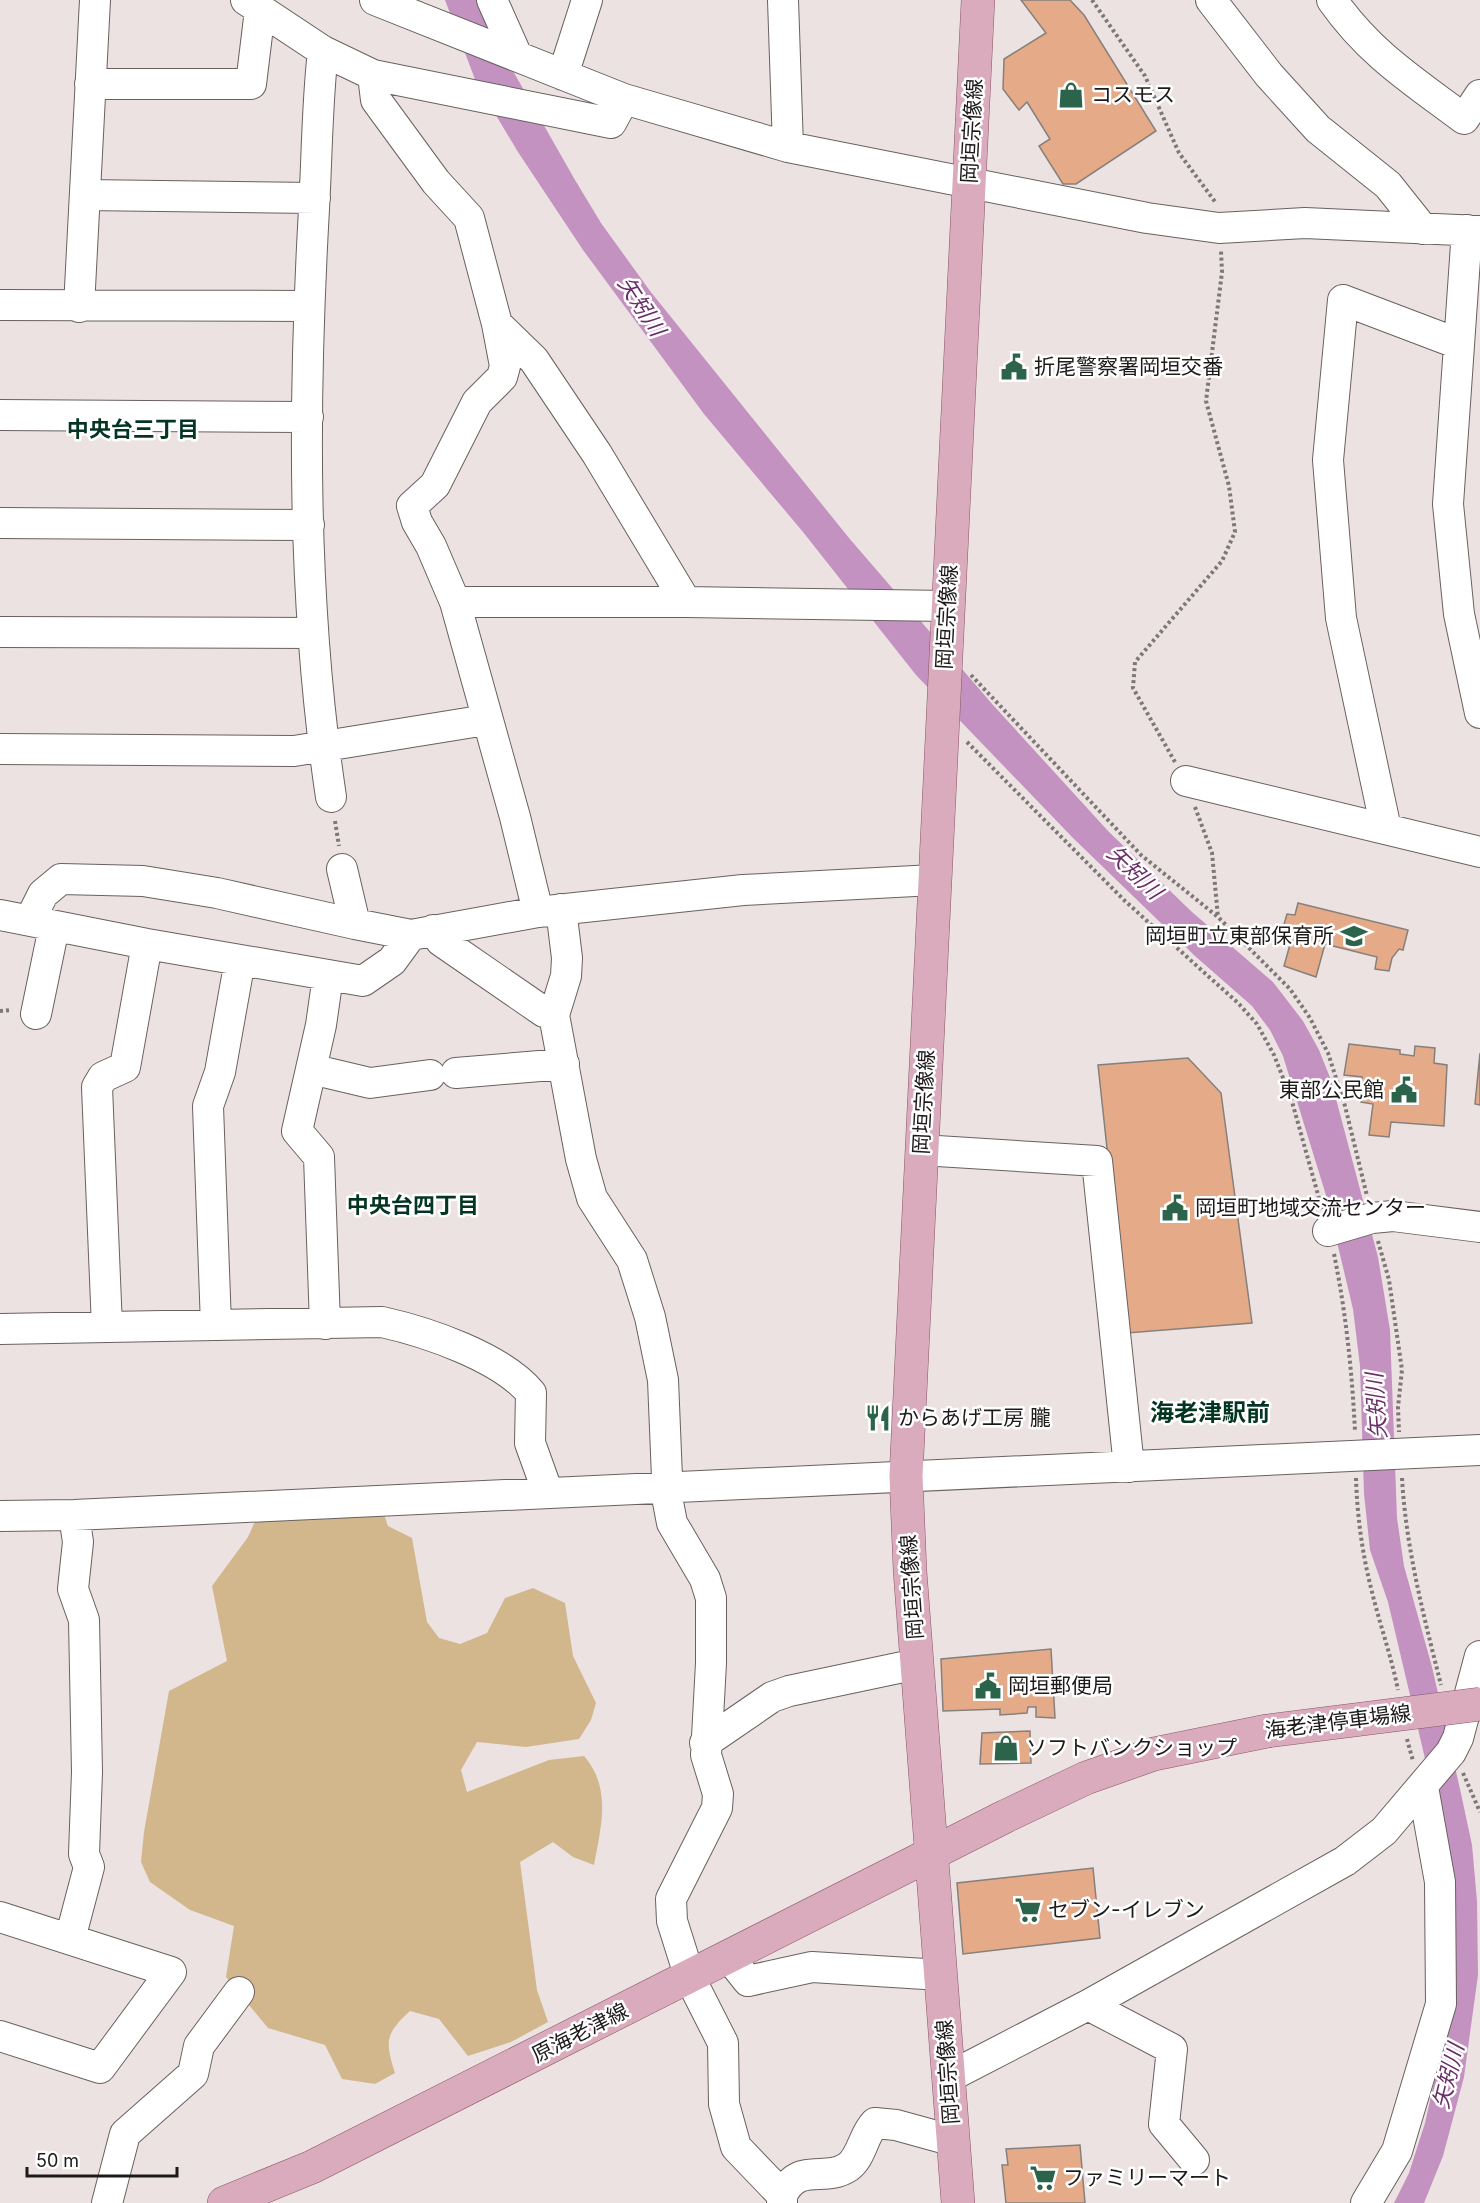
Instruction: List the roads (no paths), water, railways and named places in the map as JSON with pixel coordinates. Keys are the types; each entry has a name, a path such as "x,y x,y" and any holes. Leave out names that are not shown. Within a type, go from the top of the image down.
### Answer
{"main road":[{"name":"岡垣宗像線","path":"958,2203 931,1854 906,1476 978,0"},
{"name":"海老津停車場線","path":"931,1854 1095,1775 1154,1754 1267,1731 1480,1704"},
{"name":"原海老津線","path":"224,2203 312,2167 690,1978 931,1854"}],"street":[{"path":"79,307 95,0"},
{"path":"375,0 624,99 788,147 1147,218 1219,228 1305,223 1473,230 1459,344 1448,504 1470,613 1480,712"},
{"path":"492,0 513,54"},
{"path":"563,75 587,0"},
{"path":"783,0 788,147"},
{"path":"1211,0 1269,75 1318,129 1388,185 1423,229"},
{"path":"1332,0 1352,28 1375,53 1464,119 1480,95"},
{"path":"90,84 251,84 253,5"},
{"path":"253,5 323,51 373,75 611,123 624,99"},
{"path":"323,51 318,100 309,306 309,525 312,633 323,748 331,797"},
{"path":"373,75 376,100 436,182 469,218 474,230 496,324 505,366 502,377 477,402 435,484 412,506 417,522 431,546 455,602 486,720 515,817 567,951 566,976 554,1015 581,1159 592,1198 632,1260 656,1339 663,1380 668,1502 672,1523 705,1579 711,1598 711,1663 705,1755 717,1794 717,1808 671,1899 672,1921 690,1978 723,2043 724,2104 736,2147 782,2199 788,2183 796,2177 847,2167 857,2156 869,2130 875,2123 896,2125 954,2141"},
{"path":"85,195 315,198"},
{"path":"1386,829 1341,618 1328,460 1343,300 1459,344"},
{"path":"0,305 309,306"},
{"path":"496,324 534,360 597,454 687,602"},
{"path":"0,415 308,417"},
{"path":"0,523 309,525"},
{"path":"455,602 687,602 948,606"},
{"path":"0,632 312,633"},
{"path":"0,749 294,751 486,720"},
{"path":"1186,781 1480,852"},
{"path":"342,869 354,924"},
{"path":"36,1014 43,894 61,879 143,881 217,893 354,924 422,932 550,910 744,890 934,880"},
{"path":"0,915 147,944 363,981 392,961 422,932"},
{"path":"422,932 441,941 544,1012 554,1015"},
{"path":"107,1327 97,1087 103,1077 124,1067 147,944"},
{"path":"216,1325 208,1106 220,1072 240,960"},
{"path":"325,1324 319,1157 297,1131 328,976"},
{"path":"311,1070 342,1079 370,1083 443,1074 564,1064"},
{"path":"921,1150 1097,1161 1129,1467"},
{"path":"1328,1231 1372,1218 1394,1216 1480,1227"},
{"path":"0,1329 382,1322 415,1329 457,1344 522,1382 531,1393 530,1443 548,1493"},
{"path":"0,1516 74,1515 1480,1450"},
{"path":"70,1939 89,1867 84,1854 87,1772 84,1620 73,1589 78,1542 74,1515"},
{"path":"949,2078 1088,2005 1345,1861 1384,1831 1451,1752 1458,1738 1480,1656"},
{"path":"705,1743 772,1697 918,1664"},
{"path":"1366,2203 1397,2151 1441,2004 1440,1882 1423,1787"},
{"path":"0,1917 171,1972 100,2068 0,2036"},
{"path":"729,1957 748,1981 812,1967 941,1975"},
{"path":"107,2203 125,2134 193,2074 199,2046 239,1992"},
{"path":"1088,2005 1172,2049 1164,2124 1194,2160"}],"water":[{"name":"矢矧川","path":"445,0 480,0 513,71 601,223 650,291 849,538 993,705 1109,832 1192,912 1273,982 1303,1021 1319,1050 1331,1080 1378,1257 1390,1330 1397,1518 1404,1566 1432,1667 1472,1845 1477,1901 1478,1975 1464,2077 1443,2156 1424,2203 1394,2203 1409,2173 1425,2123 1449,2015 1440,1822 1388,1602 1370,1550 1364,1494 1360,1366 1353,1309 1325,1192 1283,1056 1270,1030 1252,1006 1195,956 1073,838 916,675 803,532 704,414 583,250 518,152 476,82"}],"place":[{"name":"コスモス","path":"1071,95"},
{"name":"折尾警察署岡垣交番","path":"1014,367"},
{"name":"岡垣町立東部保育所","path":"1354,936"},
{"name":"東部公民館","path":"1404,1090"},
{"name":"岡垣町地域交流センター","path":"1175,1208"},
{"name":"からあげ工房 朧","path":"878,1418"},
{"name":"岡垣郵便局","path":"988,1686"},
{"name":"ソフトバンクショップ","path":"1006,1748"},
{"name":"セブン-イレブン","path":"1028,1910"},
{"name":"ファミリーマート","path":"1043,2178"}],"district":[{"name":"中央台三丁目","path":"133,429"},
{"name":"中央台四丁目","path":"413,1205"},
{"name":"海老津駅前","path":"1210,1413"}]}
